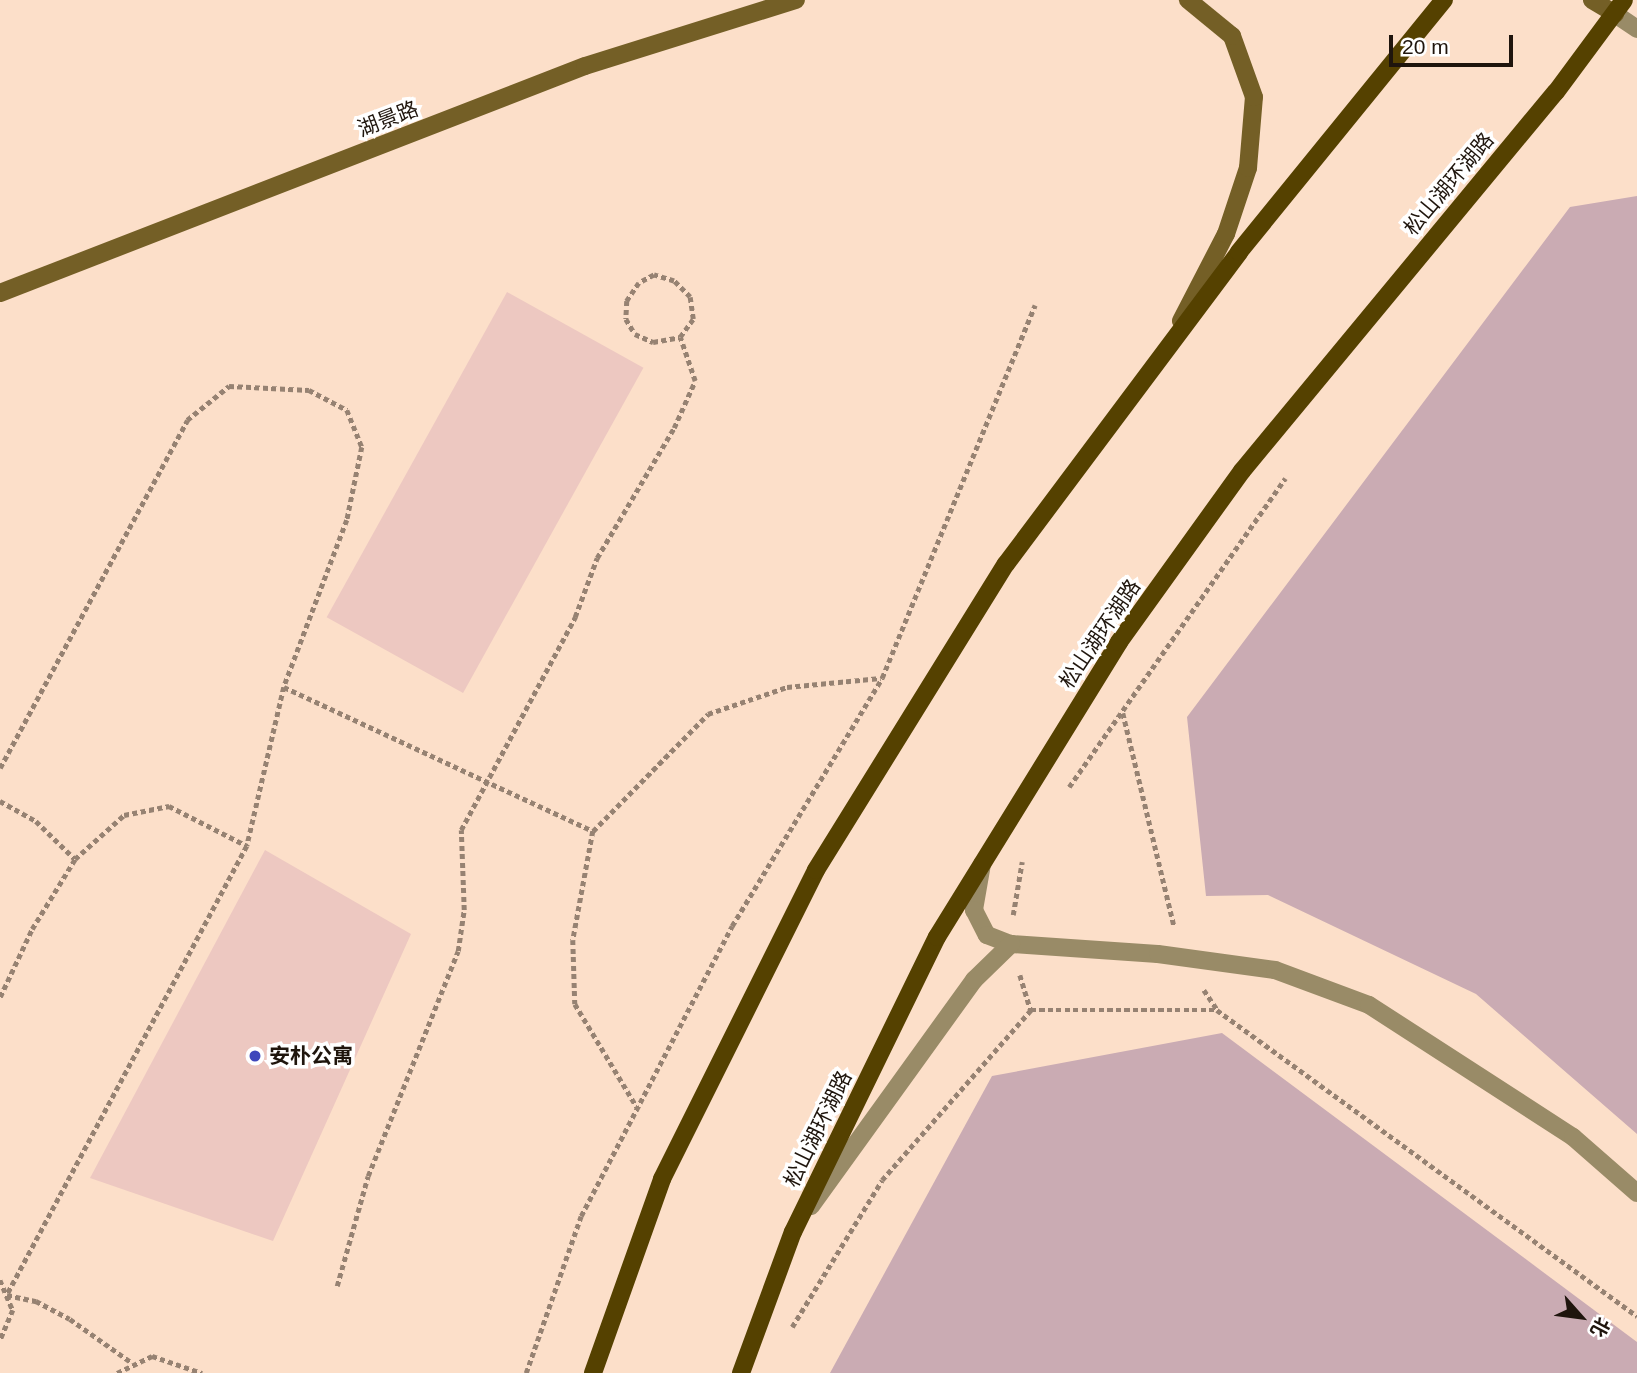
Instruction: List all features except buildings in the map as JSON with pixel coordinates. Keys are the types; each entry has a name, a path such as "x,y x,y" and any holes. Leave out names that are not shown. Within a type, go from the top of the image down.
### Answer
{"main road":[{"name":"湖景路","path":"0,293 585,66 796,0"},
{"path":"1167,349 1226,234 1248,168 1254,97 1232,36 1188,0"},
{"path":"593,1373 662,1179 816,870 1006,564 1167,349 1444,0"},
{"path":"1592,0 1619,7"},
{"name":"松山湖环湖路","path":"741,1373 793,1232 936,937 1119,642 1242,471 1619,7"}],"street":[{"path":"1619,7 1637,29"},
{"path":"982,864 974,910 987,935 1011,944 1182,957 1275,970 1369,1005 1573,1137 1637,1194"},
{"path":"793,1232 974,980 1011,944"}],"path":[{"path":"654,275 674,281 690,298 694,319 680,337 653,342 635,334 626,319 627,301 639,283 654,275"},
{"path":"526,1373 580,1216 732,926 882,678 1035,304"},
{"path":"337,1286 368,1176 457,951 464,910 461,830 485,779 575,617 597,558 674,428 695,381 680,337"},
{"path":"0,768 187,419 229,386 309,390 347,410 362,447 347,520 284,687 247,846 7,1295"},
{"path":"638,1107 575,1004 573,940 593,831 708,714 787,687 882,678"},
{"path":"284,687 593,831"},
{"path":"1123,713 1182,957 1217,1010"},
{"path":"0,801 36,821 75,859"},
{"path":"0,997 32,929 75,859 124,815 169,806 247,846"},
{"path":"790,1331 882,1180 1031,1010"},
{"path":"0,1280 13,1310 0,1340"},
{"path":"7,1295 36,1301 70,1319 131,1362"},
{"path":"117,1373 131,1362 152,1356 202,1373"}],"shaded area":[{"path":"1637,196 1637,1134 1476,994 1268,895 1206,896 1187,717 1570,207"},
{"path":"1222,1033 1637,1342 1637,1373 830,1373 992,1076"}],"place":[{"name":"安朴公寓","path":"255,1056"}]}
